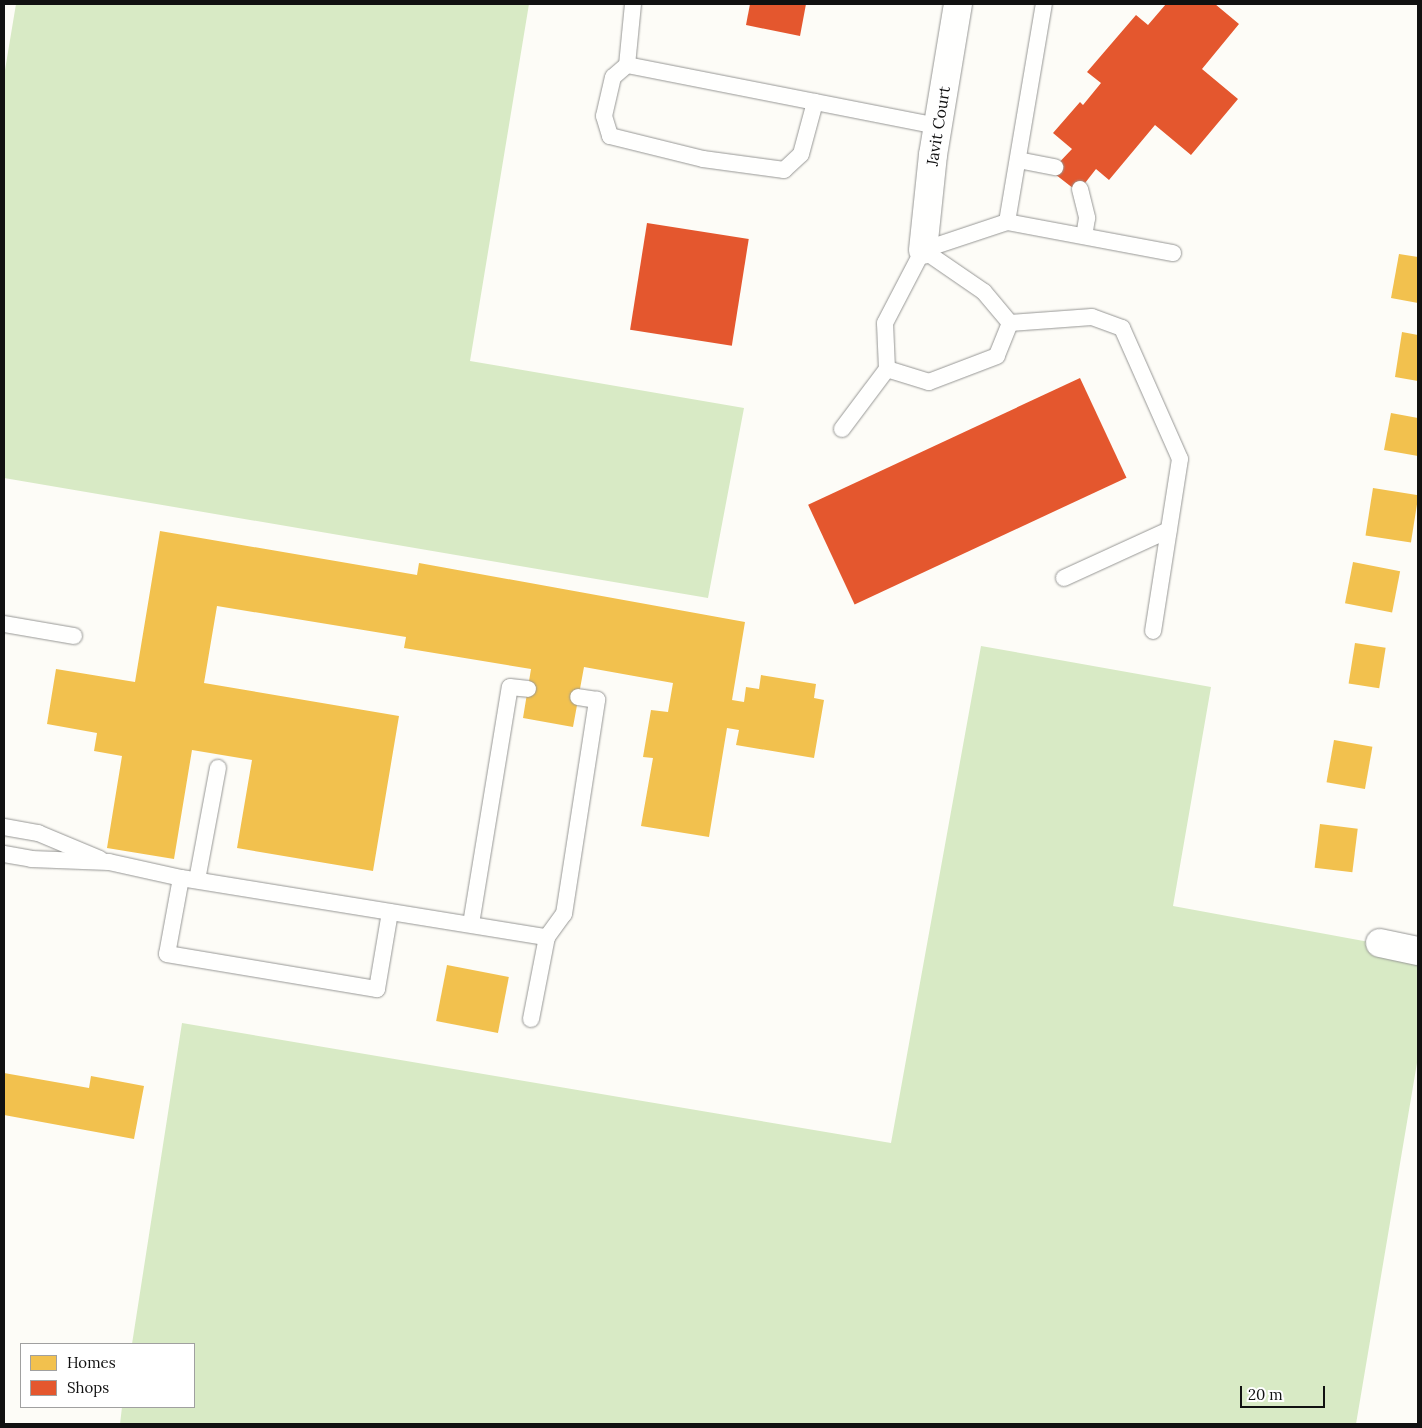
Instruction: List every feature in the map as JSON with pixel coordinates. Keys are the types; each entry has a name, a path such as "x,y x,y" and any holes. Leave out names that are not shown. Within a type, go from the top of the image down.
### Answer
{"street":[{"name":"Javit Court","path":"923,250 938,126 958,4"},
{"path":"1380,943 1418,951"}],"lane":[{"path":"632,4 627,65 613,77 604,116 610,136 703,159 784,170 801,154 815,102"},
{"path":"1007,222 1044,4"},
{"path":"627,65 938,126"},
{"path":"1018,160 1055,167"},
{"path":"1080,189 1087,218 1084,236"},
{"path":"842,429 887,369 885,323 923,250 1007,222 1173,252"},
{"path":"923,250 984,292 1010,323"},
{"path":"1010,323 1092,317 1122,328 1180,459 1153,631"},
{"path":"887,369 929,382 997,356 1010,323"},
{"path":"1064,578 1169,530"},
{"path":"4,624 74,636"},
{"path":"471,924 510,687 528,689"},
{"path":"531,1019 547,937 564,914 597,700 578,697"},
{"path":"197,880 218,768"},
{"path":"4,827 38,832 109,862 180,878 547,937"},
{"path":"4,854 31,859 109,862"},
{"path":"180,878 167,954 367,987 377,988 390,912"}],"green space":[{"path":"16,4 529,4 470,361 744,408 708,598 4,478 4,76"},
{"path":"981,646 1211,687 1173,906 1418,951 1418,1057 1356,1424 120,1424 122,1408 195,1408 195,1343 132,1343 182,1023 891,1143"}],"building: Homes":[{"path":"1399,254 1418,257 1418,303 1391,298"},
{"path":"1402,332 1418,335 1418,381 1395,377"},
{"path":"1391,413 1418,418 1418,456 1384,450"},
{"path":"1373,488 1418,495 1411,543 1365,535"},
{"path":"160,531 417,575 419,563 745,622 732,700 744,702 746,687 759,689 761,675 816,684 814,698 824,700 814,758 736,745 739,730 727,728 709,837 641,826 653,758 643,757 651,710 668,712 673,683 584,667 573,727 523,718 531,669 404,648 406,637 217,606 204,683 399,716 373,871 237,848 252,760 192,750 174,859 107,848 122,756 94,751 97,733 47,724 56,669 135,682"},
{"path":"1353,562 1400,571 1392,612 1345,603"},
{"path":"1355,643 1386,648 1379,688 1349,683"},
{"path":"1334,740 1372,747 1365,789 1327,782"},
{"path":"1320,824 1358,829 1352,872 1315,868"},
{"path":"447,965 509,977 498,1033 436,1021"},
{"path":"4,1073 89,1088 91,1076 144,1086 134,1139 4,1115"}],"building: Shops":[{"path":"750,4 806,4 800,36 746,25"},
{"path":"1166,4 1215,4 1239,24 1202,69 1238,99 1191,155 1155,125 1109,180 1096,169 1078,192 1051,171 1072,149 1053,133 1080,102 1083,105 1101,83 1087,72 1136,15 1148,25"},
{"path":"647,223 749,239 732,346 630,330"},
{"path":"1080,378 1126,478 855,604 808,505"}]}
